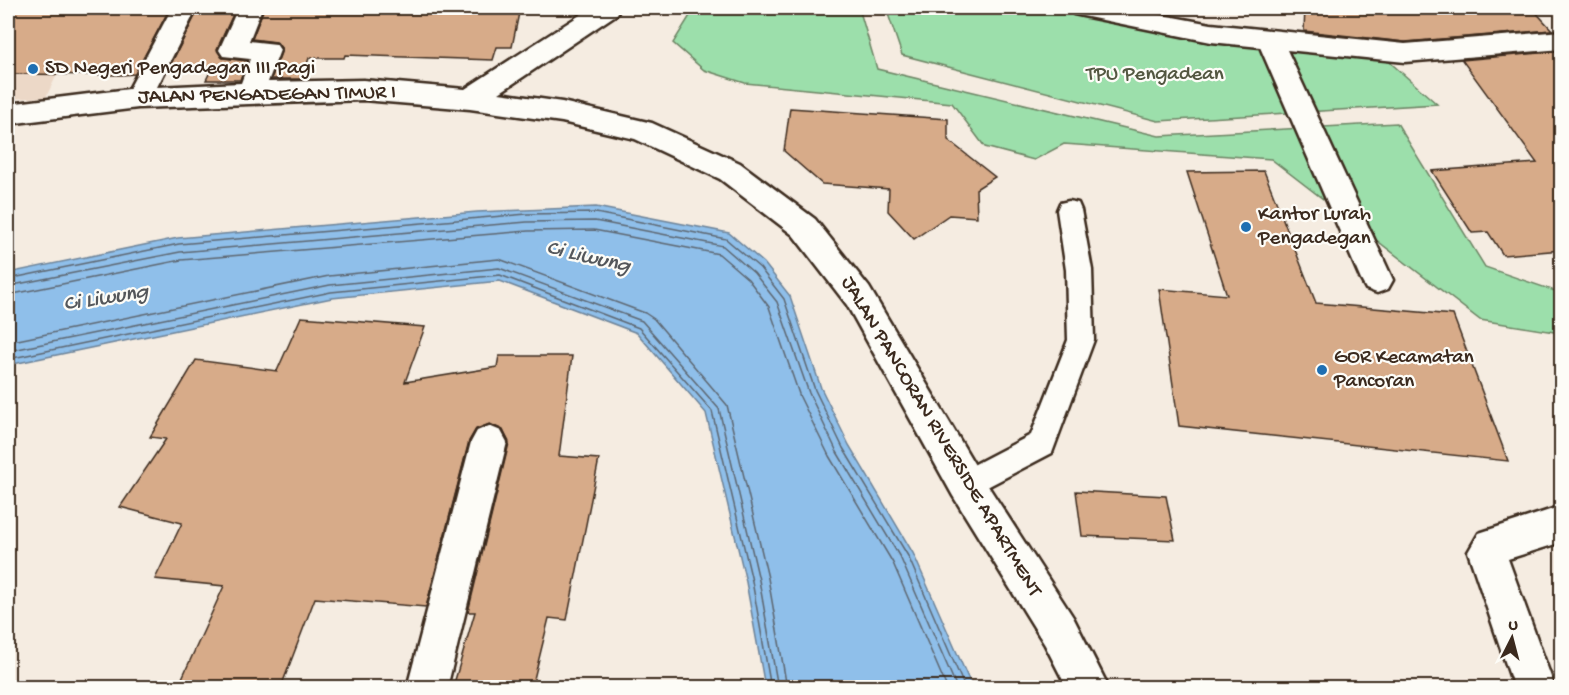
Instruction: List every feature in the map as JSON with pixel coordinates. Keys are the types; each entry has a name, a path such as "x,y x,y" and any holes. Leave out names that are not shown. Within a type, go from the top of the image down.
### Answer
{"street":[{"path":"138,98 184,8"},
{"path":"250,8 232,51 267,50 251,92"},
{"path":"470,99 608,8"},
{"path":"1083,8 1211,33 1405,53 1562,40"},
{"path":"1270,40 1314,146 1377,280"},
{"name":"JALAN PENGADEGAN TIMUR I","path":"8,114 138,98 251,92 363,90 470,99"},
{"name":"JALAN PANCORAN RIVERSIDE APARTMENT","path":"470,99 562,112 642,130 730,171 804,227 858,296 966,484 1059,632 1089,687"},
{"path":"427,687 489,442"},
{"path":"1535,687 1487,552 1492,546 1562,524"}],"lane":[{"path":"966,484 1042,444 1081,340 1079,270 1069,210"}],"shaded area":[{"name":"SD Negeri Pengadegan III Pagi","path":"8,8 90,8 46,97 8,99"}],"green space":[{"path":"807,8 859,8 877,69 1159,136 1397,123 1485,267 1561,293 1561,333 1480,320 1271,159 1064,144 1034,160 985,147 952,103 745,83 704,70 673,43 691,14"},
{"name":"TPU Pengadean","path":"886,8 1051,8 1219,44 1385,58 1437,104 1158,121 902,55"}],"water":[{"name":"Ci Liwung","path":"596,207 729,233 764,263 790,296 821,388 849,445 913,553 972,687 765,687 746,582 706,413 637,333 500,281 332,298 8,365 8,273 178,238 477,212"}],"building":[{"path":"8,8 170,8 135,74 121,75 8,74"},
{"path":"199,8 236,8 217,49 223,58 247,61 240,80 206,80 213,66 168,70"},
{"path":"264,8 520,8 512,47 497,47 493,60 345,55 344,58 309,58 302,79 271,79 282,49 276,42 252,39"},
{"path":"1305,8 1532,8 1552,30 1405,42 1304,31"},
{"path":"1562,51 1562,250 1503,255 1488,232 1472,233 1432,171 1537,163 1462,60"},
{"path":"790,108 948,119 948,140 995,177 976,189 977,217 949,215 914,239 888,211 889,189 822,184 784,151"},
{"name":"GOR Kecamatan Pancoran","path":"1264,171 1316,303 1453,315 1508,461 1179,426 1159,289 1227,295 1187,172"},
{"path":"301,317 425,327 405,382 497,367 499,356 572,356 559,456 599,459 567,620 549,618 532,687 453,687 475,612 468,612 509,443 503,430 490,424 476,429 469,441 426,607 315,598 281,687 178,687 224,586 155,579 182,523 120,507 166,439 150,437 196,360 277,371"},
{"path":"1076,491 1166,496 1175,540 1082,536"}],"place":[{"name":"SD Negeri Pengadegan III Pagi","path":"33,69"},
{"name":"Kantor Lurah Pengadegan","path":"1246,227"},
{"name":"GOR Kecamatan Pancoran","path":"1322,370"}]}
